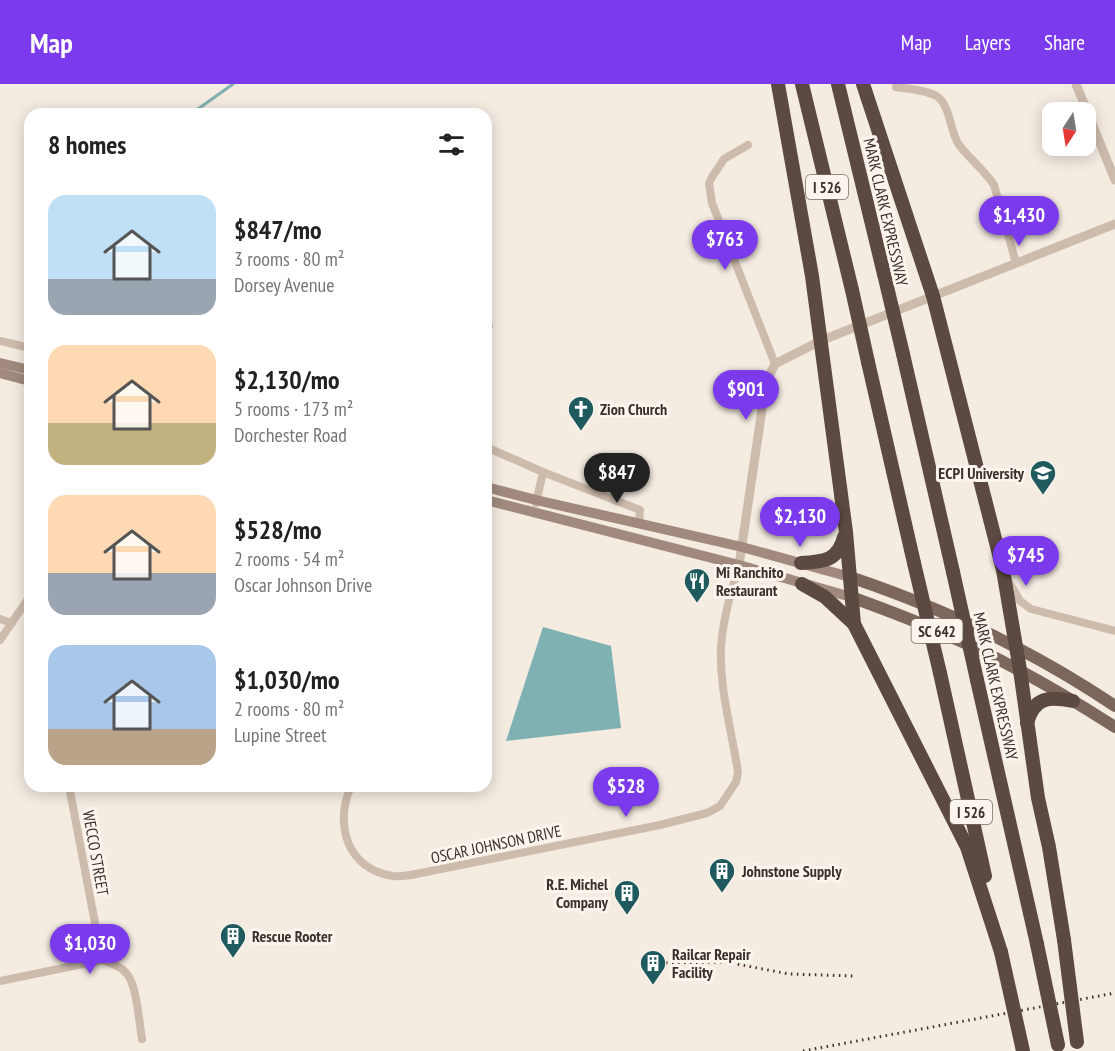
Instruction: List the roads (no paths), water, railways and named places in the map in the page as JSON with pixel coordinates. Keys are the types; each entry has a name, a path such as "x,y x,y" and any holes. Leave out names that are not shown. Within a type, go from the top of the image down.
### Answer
{"highway":[{"path":"778,84 812,276 846,532 854,624"},
{"name":"I 526","path":"802,84 940,673 1023,1051"},
{"name":"MARK CLARK EXPRESSWAY","path":"838,84 953,572 1059,1048"},
{"path":"863,84 933,296 1003,570 1038,798 1050,847 1078,1046"},
{"path":"801,563 818,562 836,555 842,546 846,532"},
{"path":"802,584 825,597 854,624 967,847 1001,952"},
{"path":"1027,725 1030,712 1040,702 1058,697 1073,700"}],"main road":[{"path":"0,363 24,369"},
{"path":"0,373 24,379"},
{"name":"SC 642","path":"492,489 742,547 893,591 965,620 1016,646 1080,682 1115,706"},
{"name":"SC 642","path":"492,502 739,565 851,597 951,636 1020,670 1115,727"}],"street":[{"path":"1076,84 1115,180"},
{"path":"896,87 938,97 944,106 959,145 994,185 1016,263"},
{"path":"748,145 724,159 709,183 712,203 775,364"},
{"path":"739,565 766,382 775,364 820,341 1115,224"},
{"path":"0,341 24,347"},
{"path":"492,450 640,510 639,524"},
{"path":"534,512 543,472"},
{"name":"OSCAR JOHNSON DRIVE","path":"349,792 342,818 346,838 354,852 368,866 382,874 395,876 421,873 660,825 707,813 720,806 736,782 738,772 722,671 721,649 724,621 739,565"},
{"path":"1003,570 1020,601 1030,609 1115,631"},
{"path":"0,640 24,605"},
{"path":"0,619 12,623"},
{"name":"WECCO STREET","path":"70,792 102,960"},
{"path":"0,981 102,960 113,964 127,974 133,989 142,1039"}],"water":[{"path":"543,627 611,646 621,728 506,741"}],"waterway":[{"path":"199,108 233,84"}],"railway":[{"path":"654,963 726,962 789,974 853,976"},
{"path":"803,1051 1115,993"}],"place":[{"name":"Zion Church","path":"581,432"},
{"name":"ECPI University","path":"1043,496"},
{"name":"Mi Ranchito Restaurant","path":"697,604"},
{"name":"Johnstone Supply","path":"722,894"},
{"name":"R.E. Michel Company","path":"627,916"},
{"name":"Rescue Rooter","path":"233,959"},
{"name":"Railcar Repair Facility","path":"653,986"}]}
